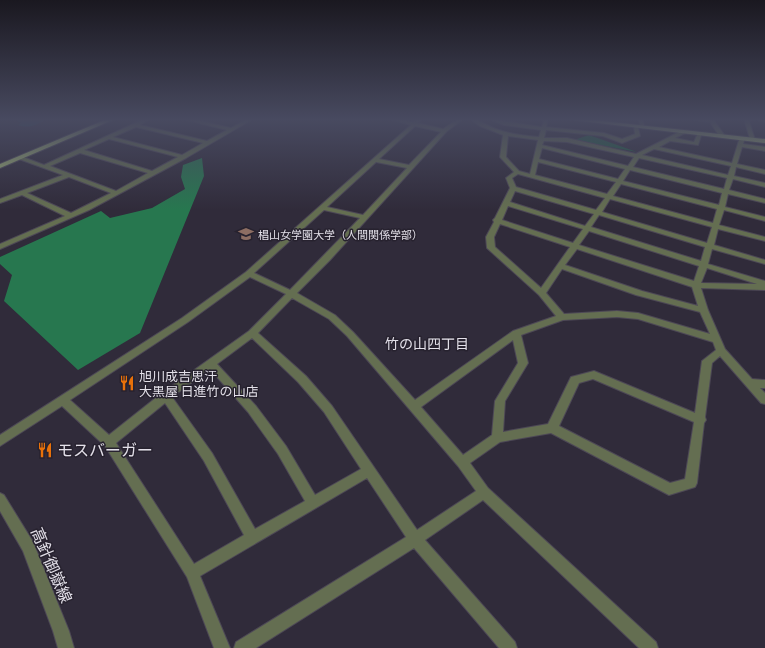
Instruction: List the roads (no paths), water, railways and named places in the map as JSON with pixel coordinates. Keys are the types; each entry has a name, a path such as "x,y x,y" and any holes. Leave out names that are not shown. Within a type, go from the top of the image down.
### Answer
{"main road":[{"path":"0,162 31,149"},
{"path":"0,166 41,149"}],"street":[{"path":"46,166 84,149"},
{"path":"155,149 184,157"},
{"path":"2,244 71,216 197,149"},
{"path":"0,441 64,401 185,320 249,274 325,208 386,149"},
{"path":"109,442 166,396 252,333 290,293 327,258 427,149"},
{"path":"504,149 503,157 517,172 765,239"},
{"path":"532,176 538,149"},
{"path":"552,149 765,201"},
{"path":"608,149 765,185"},
{"path":"542,293 628,168 638,156 649,149"},
{"path":"663,149 765,172"},
{"path":"738,149 696,285 704,310 719,345 765,400"},
{"path":"80,151 153,174"},
{"path":"21,158 117,193"},
{"path":"374,160 410,168"},
{"path":"536,160 765,219"},
{"path":"517,172 509,178 513,188 496,220 490,237 491,248 542,293 562,317"},
{"path":"0,201 70,175"},
{"path":"513,188 765,262"},
{"path":"22,193 71,216"},
{"path":"506,203 765,284"},
{"path":"325,208 365,217"},
{"path":"496,220 696,285 765,287"},
{"path":"560,266 639,293 704,310"},
{"path":"249,274 290,293 336,321 350,334 462,462 484,492 650,648"},
{"path":"414,406 516,333 562,317 617,314 638,316 719,345"},
{"path":"252,333 302,379 328,409 415,539 509,648"},
{"path":"497,438 500,401 523,363 516,333"},
{"path":"462,462 497,438 552,428 669,489 692,483 701,420 707,361 719,345"},
{"path":"211,364 252,410 282,450 313,504"},
{"path":"552,428 575,380 594,376 701,420"},
{"path":"751,383 765,384"},
{"path":"166,396 208,457 253,538"},
{"path":"64,401 109,442 192,573 222,648"},
{"path":"192,573 370,471"},
{"path":"242,648 415,539 484,492"},
{"name":"高針御嶽線","path":"0,499 28,548 61,631 66,648"}],"place":[{"name":"椙山女学園大学（人間関係学部）","path":"246,234"},
{"name":"旭川成吉思汗 大黒屋 日進竹の山店","path":"127,383"},
{"name":"モスバーガー","path":"45,450"}],"district":[{"name":"竹の山四丁目","path":"427,343"}]}
